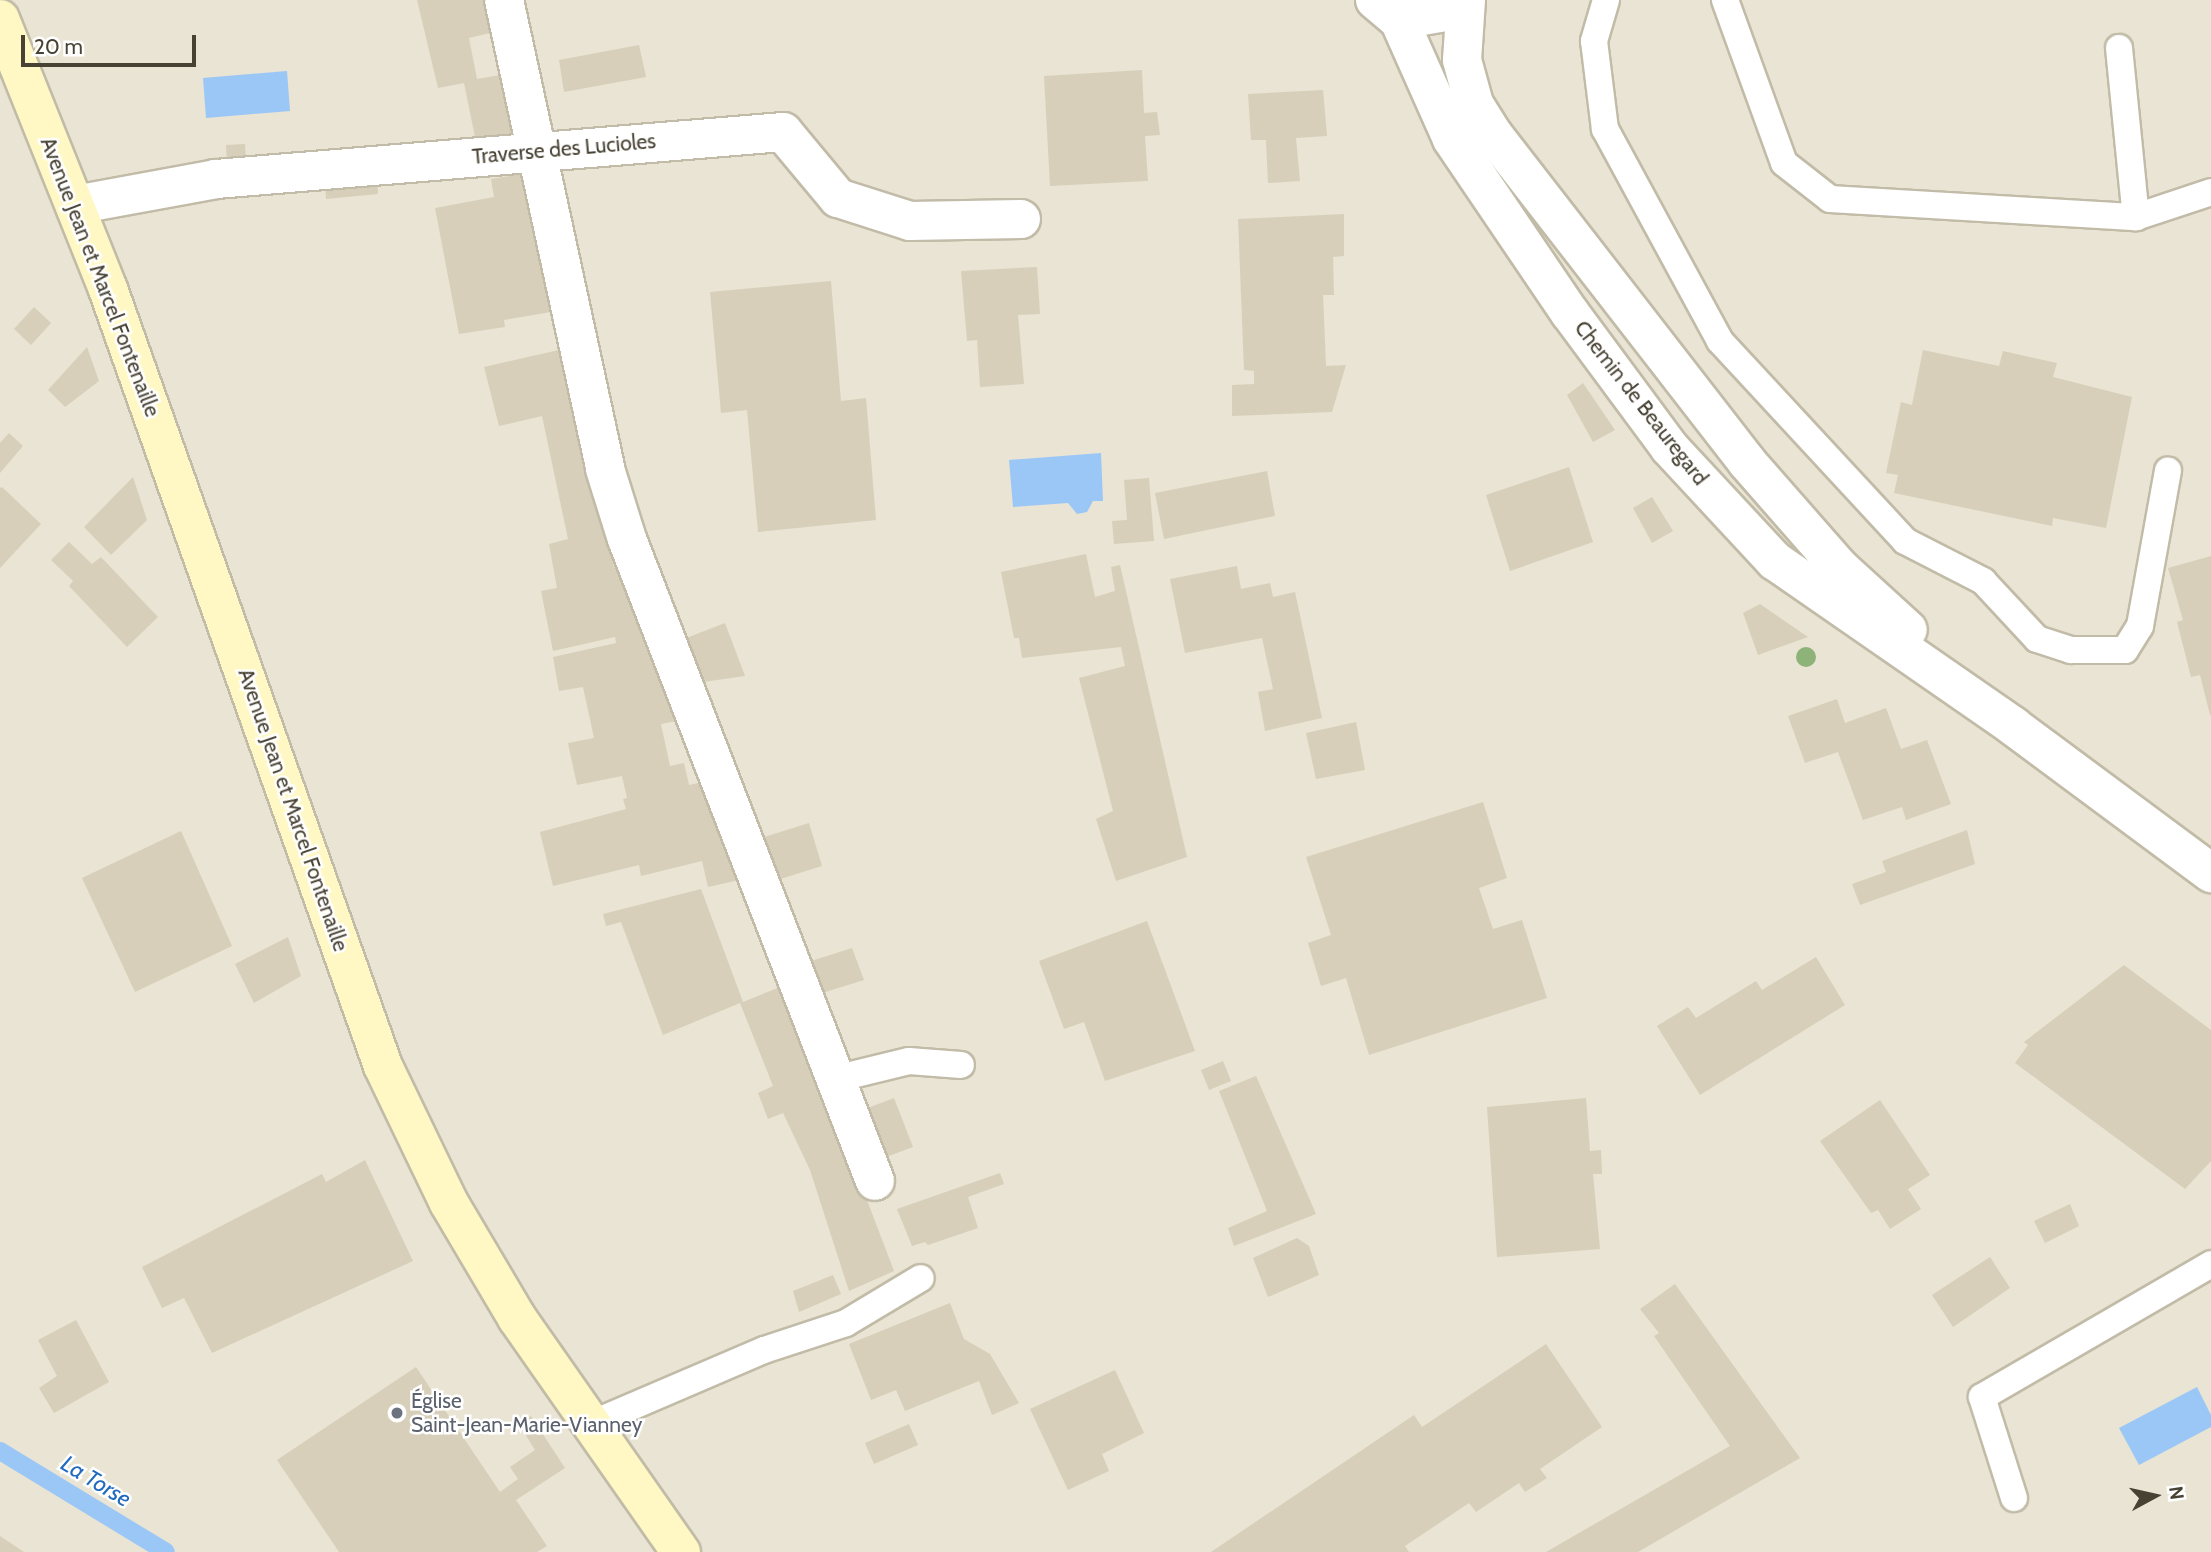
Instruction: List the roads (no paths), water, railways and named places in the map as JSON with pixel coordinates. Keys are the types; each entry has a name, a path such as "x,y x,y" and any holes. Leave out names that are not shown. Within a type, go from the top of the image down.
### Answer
{"main road":[{"name":"Avenue Jean et Marcel Fontenaille","path":"0,19 75,205 383,1066 449,1203 517,1318 589,1425 681,1552"}],"street":[{"path":"504,0 606,469 627,538 875,1181"},
{"path":"1387,10 1464,4"},
{"name":"Chemin de Beauregard","path":"1464,4 1462,60 1474,104 1496,138 1747,462 1839,566 2013,726"},
{"name":"Chemin de Beauregard","path":"1387,10 1452,139 1570,313 1669,447 1775,561 2204,859"},
{"name":"Traverse des Lucioles","path":"75,205 216,179 783,132 838,198 910,221 1021,219"}],"lane":[{"path":"1606,0 1594,41 1605,129 1720,341 1905,541 1983,581 2037,639 2071,650 2124,650 2140,626 2168,471"},
{"path":"1725,0 1784,163 1830,199 2136,217 2211,192"},
{"path":"2119,48 2136,217"},
{"path":"835,1079 909,1061 961,1065"},
{"path":"2014,1498 1982,1397 2211,1264"},
{"path":"589,1425 764,1350 846,1323 921,1278"}],"water":[{"path":"287,71 290,111 206,118 203,78"},
{"path":"1101,453 1103,501 1093,501 1087,512 1077,514 1068,503 1013,507 1009,460"},
{"path":"2197,1387 2211,1415 2211,1427 2139,1465 2119,1428"}],"waterway":[{"name":"La Torse","path":"0,1451 166,1552"}],"place":[{"name":"Église Saint-Jean-Marie-Vianney","path":"397,1413"}]}
